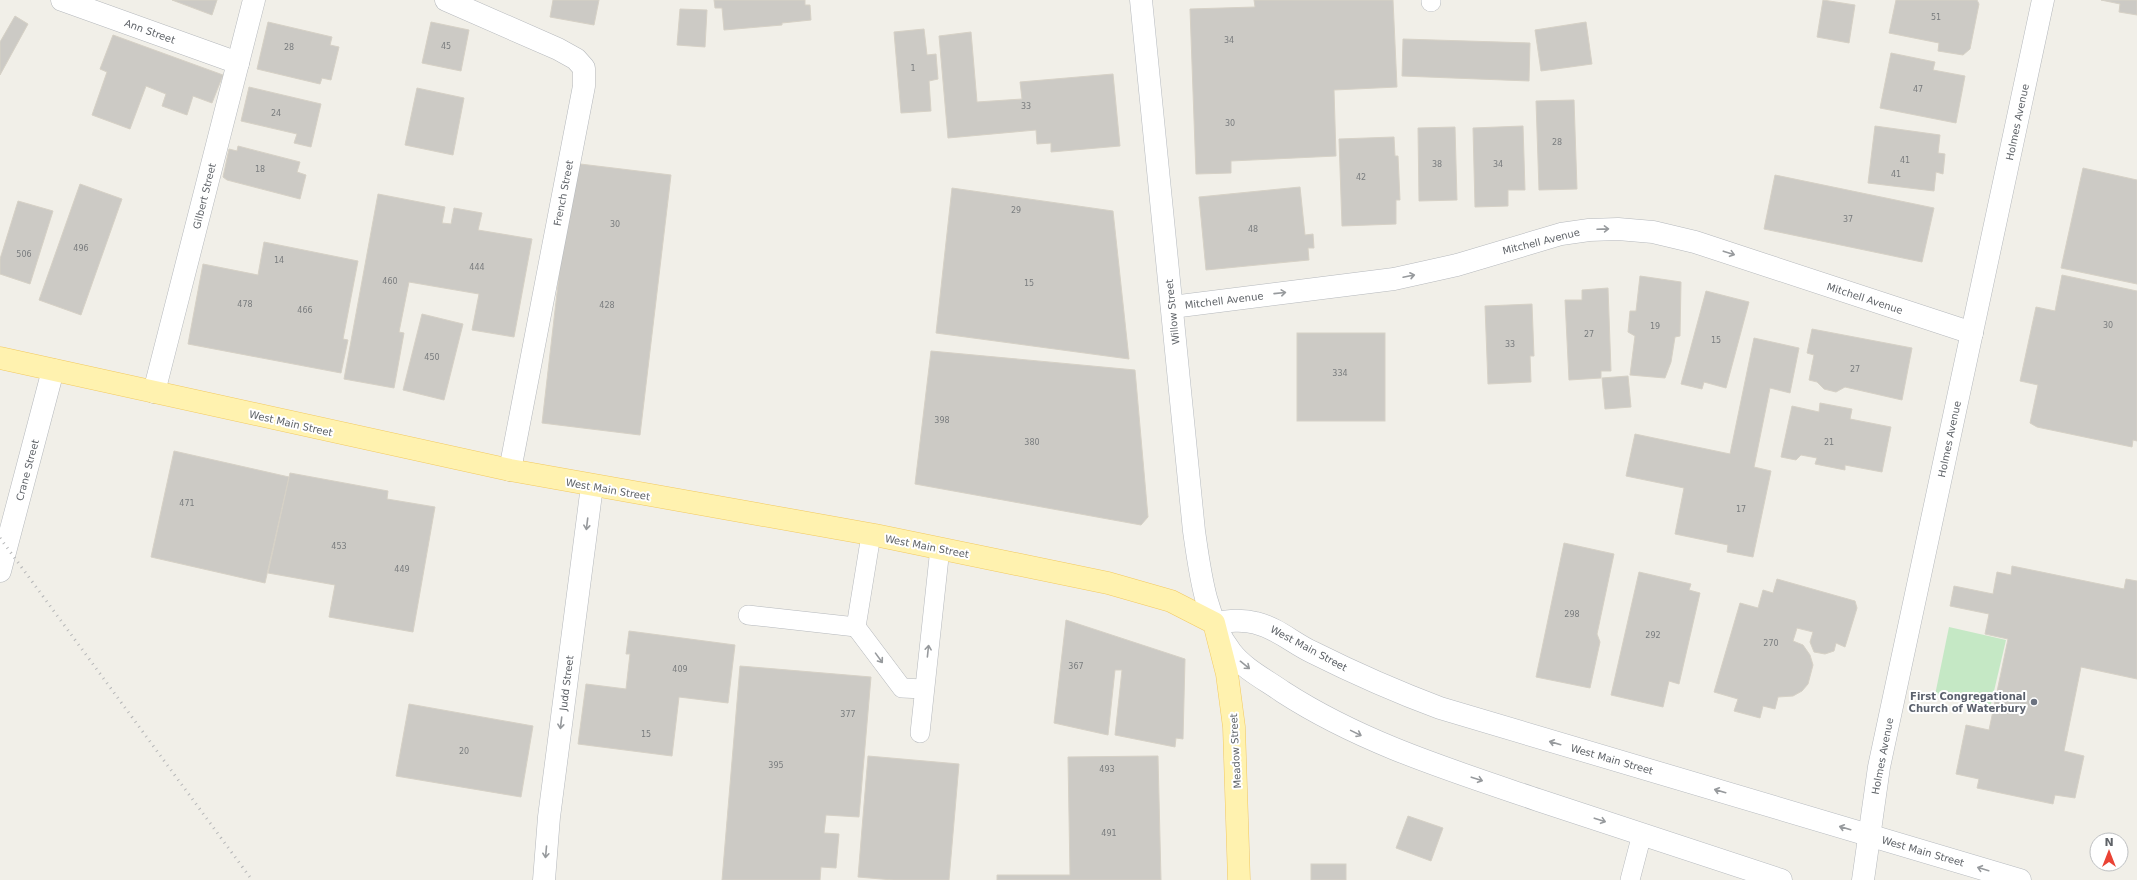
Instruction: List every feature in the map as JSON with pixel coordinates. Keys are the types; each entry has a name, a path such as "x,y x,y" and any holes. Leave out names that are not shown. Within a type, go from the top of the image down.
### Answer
{"main road":[{"name":"West Main Street","path":"0,358 510,470 592,486 871,535 1108,582 1144,592 1192,610 1214,623"},
{"name":"Meadow Street","path":"1214,623 1227,674 1234,727 1238,880"}],"street":[{"name":"Ann Street","path":"62,0 238,63"},
{"name":"Gilbert Street","path":"154,392 254,0"},
{"name":"French Street","path":"446,0 558,49 576,59 584,68 584,86 510,470"},
{"name":"Willow Street","path":"1141,0 1194,531 1202,580 1214,623"},
{"name":"Holmes Avenue","path":"1863,880 1868,835 1881,760 2043,0"},
{"name":"Mitchell Avenue","path":"1172,307 1394,279 1457,265 1561,234 1589,230 1618,229 1653,232 1695,242 1972,333"},
{"name":"Crane Street","path":"0,571 53,370"},
{"name":"Judd Street","path":"544,880 549,817 592,486"},
{"name":"West Main Street","path":"1781,880 1426,762 1339,725 1249,669 1232,653 1214,623 1243,621 1266,626 1311,652 1379,684 1440,708 2020,880"}],"lane":[{"path":"871,535 856,627 902,688 924,689"},
{"path":"920,733 940,548"},
{"path":"748,615 856,627"},
{"path":"1630,880 1642,834"}],"green space":[{"path":"1949,627 2006,640 1990,708 1935,695"}],"building":[{"path":"172,0 217,0 212,15"},
{"path":"553,0 599,0 594,25 550,17"},
{"path":"714,0 805,0 805,5 810,5 811,20 782,23 782,25 724,30 722,8 715,8"},
{"path":"1254,0 1393,0 1397,87 1334,90 1336,156 1231,161 1231,173 1196,174 1190,9 1255,7"},
{"path":"1823,0 1855,5 1849,43 1817,37"},
{"path":"1896,0 1977,0 1979,4 1970,49 1963,55 1938,51 1939,43 1889,33"},
{"path":"2101,0 2137,0 2137,15 2119,12 2120,4"},
{"path":"680,9 707,10 705,47 677,45"},
{"path":"15,16 28,24 0,75 0,42"},
{"path":"268,22 332,37 330,45 339,47 331,80 322,78 320,84 257,69"},
{"path":"431,22 469,30 461,71 422,63"},
{"path":"1586,22 1592,64 1541,71 1535,30"},
{"path":"924,29 927,55 936,54 938,79 929,81 931,111 901,113 894,32"},
{"path":"971,32 977,102 1022,99 1020,82 1113,74 1120,146 1051,152 1051,143 1037,144 1036,130 948,138 939,36"},
{"path":"113,35 223,75 212,103 193,96 187,115 162,106 166,94 146,86 130,129 92,115 107,72 100,69"},
{"path":"1403,39 1530,43 1529,81 1402,76"},
{"path":"1891,53 1935,62 1933,70 1965,76 1956,123 1880,108"},
{"path":"249,87 321,104 311,147 294,143 297,134 241,121"},
{"path":"417,88 464,98 453,155 405,145"},
{"path":"1574,100 1577,189 1539,190 1536,101"},
{"path":"1523,126 1525,190 1508,190 1508,206 1475,207 1473,128"},
{"path":"1875,126 1940,135 1938,153 1945,154 1943,174 1936,172 1934,191 1868,183"},
{"path":"1455,127 1457,200 1419,201 1418,128"},
{"path":"1394,137 1395,156 1398,156 1400,200 1396,200 1396,224 1342,226 1339,139"},
{"path":"238,146 300,162 297,172 306,175 300,199 227,180 223,177 229,149 237,151"},
{"path":"572,163 671,175 640,435 542,423"},
{"path":"2083,168 2137,180 2137,284 2061,268"},
{"path":"1775,175 1934,208 1922,262 1764,229"},
{"path":"80,184 122,199 81,315 39,300"},
{"path":"1300,187 1305,235 1313,234 1314,248 1308,248 1309,260 1206,270 1199,197"},
{"path":"952,188 1113,211 1129,359 936,333"},
{"path":"378,194 445,207 442,223 451,224 454,208 482,213 478,230 532,239 514,337 472,330 479,294 409,282 399,332 404,333 394,388 344,379"},
{"path":"18,201 53,211 30,284 0,274 0,259"},
{"path":"264,242 358,261 343,339 348,340 341,373 188,344 203,264 258,275"},
{"path":"2062,275 2137,291 2137,441 2133,440 2132,447 2037,427 2030,423 2038,385 2020,381 2036,307 2055,311"},
{"path":"1640,276 1681,282 1680,336 1675,337 1671,362 1665,378 1630,375 1635,336 1628,332 1630,311 1636,311"},
{"path":"1608,288 1611,371 1601,371 1601,378 1569,380 1565,300 1582,300 1582,290"},
{"path":"1706,291 1749,302 1726,388 1704,382 1702,389 1681,384"},
{"path":"1532,304 1534,356 1530,356 1531,382 1488,384 1485,306"},
{"path":"422,314 463,324 444,400 403,390"},
{"path":"1812,329 1912,348 1902,400 1845,387 1836,392 1824,389 1817,382 1809,380 1814,355 1807,353"},
{"path":"1297,333 1385,333 1385,421 1297,421"},
{"path":"1754,338 1799,348 1790,393 1770,388 1754,467 1771,471 1753,557 1727,552 1728,545 1675,534 1684,488 1626,476 1635,434 1730,454"},
{"path":"931,351 1135,370 1148,517 1141,525 915,484"},
{"path":"1628,376 1631,407 1605,409 1602,378"},
{"path":"1820,403 1852,409 1850,419 1891,427 1882,472 1845,465 1845,470 1815,464 1817,458 1801,455 1796,460 1781,457 1792,406 1819,412"},
{"path":"174,451 289,477 265,583 151,557"},
{"path":"290,473 388,491 387,499 435,507 413,632 329,617 335,585 268,573"},
{"path":"1564,543 1614,554 1597,634 1600,642 1590,688 1536,677"},
{"name":"First Congregational Church of Waterbury","path":"2012,566 2124,589 2126,579 2137,581 2137,679 2081,667 2064,751 2084,756 2075,798 2055,795 2053,804 1977,788 1979,779 1956,774 1966,725 1989,730 2008,639 1985,634 1989,614 1950,606 1954,586 1993,594 1997,572 2011,575"},
{"path":"1639,572 1691,584 1689,590 1700,593 1679,684 1669,681 1663,707 1611,695"},
{"path":"1777,579 1855,601 1857,608 1845,647 1836,643 1834,651 1825,654 1814,652 1810,642 1813,632 1797,628 1793,641 1803,645 1810,655 1813,665 1808,684 1802,691 1793,696 1778,697 1775,709 1763,706 1760,718 1734,711 1738,699 1714,692 1740,603 1758,608 1763,590 1773,593"},
{"path":"1066,620 1185,659 1183,739 1176,738 1175,747 1115,735 1122,670 1115,670 1108,735 1054,723"},
{"path":"629,631 735,645 728,703 679,697 672,756 578,744 586,684 626,689 630,654 626,654"},
{"path":"740,666 871,677 859,817 826,815 824,833 839,834 836,868 821,867 820,880 722,880"},
{"path":"409,704 533,726 521,797 396,776"},
{"path":"868,756 959,764 949,880 893,880 858,877"},
{"path":"1158,756 1161,880 997,880 997,875 1070,875 1068,757"},
{"path":"1408,816 1443,828 1431,861 1396,848"},
{"path":"1311,864 1346,864 1346,880 1311,880"}],"railway":[{"path":"0,538 252,880"}],"place":[{"name":"First Congregational Church of Waterbury","path":"2034,702"}]}
